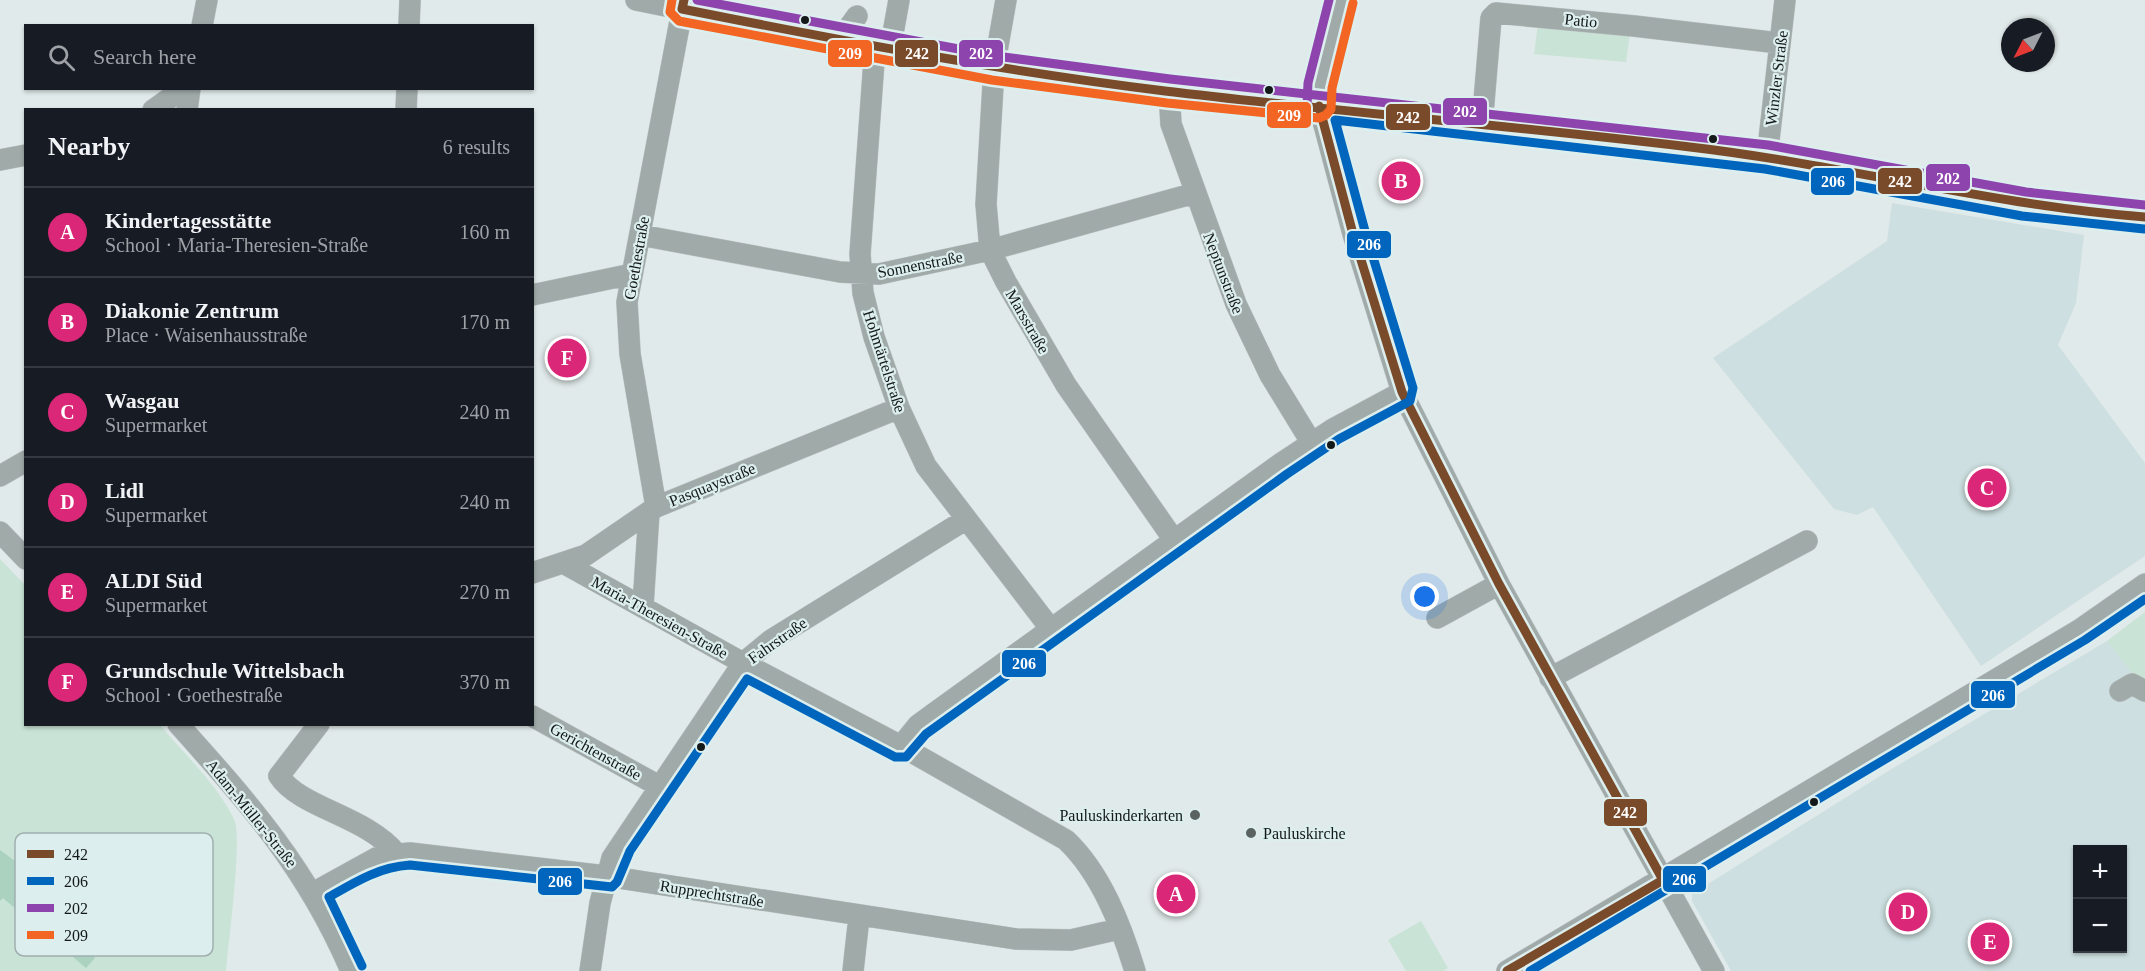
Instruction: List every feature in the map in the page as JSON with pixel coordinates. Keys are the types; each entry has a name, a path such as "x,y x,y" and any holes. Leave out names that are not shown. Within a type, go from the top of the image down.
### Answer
{"street":[{"path":"202,24 207,0"},
{"path":"409,24 410,0"},
{"path":"636,0 683,5 839,41 994,68 1169,91 1767,157 2024,204 2082,213 2145,217"},
{"name":"Hohmärtelstraße","path":"899,0 883,49 860,239 863,292 874,338 899,408 926,466 965,520 1050,628"},
{"name":"Marsstraße","path":"1006,0 994,68 986,204 990,250 1066,385 1174,540"},
{"path":"1341,0 1320,86 1319,106 1353,234 1402,392 1499,584 1714,971"},
{"name":"Winzler Straße","path":"1767,157 1785,0"},
{"name":"Goethestraße","path":"643,606 653,510 630,354 627,302 683,5"},
{"name":"Patio","path":"1482,125 1491,18 1496,13 1779,43"},
{"path":"839,41 857,16"},
{"path":"156,108 181,90"},
{"path":"187,108 190,90"},
{"path":"406,108 407,90"},
{"name":"Neptunstraße","path":"1169,91 1171,124 1247,330 1270,375 1311,442"},
{"path":"0,160 24,155"},
{"name":"Sonnenstraße","path":"640,235 862,274 879,274 990,250 1195,193"},
{"path":"534,295 632,274"},
{"path":"901,746 918,725 1311,442 1402,392"},
{"name":"Pasquaystraße","path":"534,572 565,564 606,543 653,510 899,408"},
{"path":"0,476 24,462"},
{"name":"Fahrstraße","path":"590,971 606,876 619,845 743,663 771,640 965,520"},
{"path":"0,532 24,557"},
{"path":"1550,678 1807,541"},
{"name":"Maria-Theresien-Straße","path":"565,564 743,663 901,746 1066,840 1090,867 1119,929 1135,971"},
{"path":"1437,618 1499,584"},
{"path":"1507,971 2079,630 2145,584"},
{"path":"2120,691 2132,684 2145,691"},
{"name":"Gerichtenstraße","path":"534,717 659,786"},
{"name":"Adam-Müller-Straße","path":"180,726 255,810 313,893 335,933 351,971"},
{"path":"317,726 279,776 296,791 376,832 396,853"},
{"name":"Rupprechtstraße","path":"313,893 364,863 396,853 606,876 976,935 1051,941 1086,938 1119,929"},
{"path":"853,971 859,917"}],"shaded area":[{"path":"1892,203 2084,235 2076,303 2058,345 2145,463 2145,556 1981,666 1873,507 1857,515 1834,509 1713,358 1887,241"},
{"path":"2107,641 2133,673 2145,681 2145,971 1731,971 1692,901 1692,894 1885,773"}],"green space":[{"path":"1538,24 1630,33 1626,62 1534,54"},
{"path":"0,559 24,584 24,726 161,726 227,806 234,819 237,847 226,971 0,971"},
{"path":"2145,612 2145,681 2133,674 2107,641"},
{"path":"0,850 15,861 15,908 3,898 0,901"},
{"path":"1421,921 1448,968 1443,971 1406,971 1388,940"},
{"path":"72,956 94,956 95,958 86,968"}],"transit line":[{"name":"209","path":"672,0 670,12 679,21 992,80 1167,103 1319,118 1331,109 1332,88 1353,3"},
{"name":"242","path":"684,0 682,9 983,65 1231,99 1690,147 1804,164 2031,204 2145,217"},
{"name":"202","path":"697,0 996,56 1170,79 1768,145 2026,192 2145,205"},
{"name":"202","path":"1307,105 1308,83 1329,0"},
{"name":"242","path":"1319,106 1353,234 1402,392 1499,584 1663,880 1507,971"},
{"name":"206","path":"362,966 329,897 348,886 378,872 410,865 612,887 617,882 630,851 747,679 895,757 906,757 926,734 1287,474 1339,439 1410,401 1413,388 1365,231 1335,120 1765,169 2022,216 2144,229"},
{"name":"206","path":"1530,971 2085,640 2145,599"}],"place":[{"name":"Diakonie Zentrum","path":"1401,181"},
{"name":"Grundschule Wittelsbach","path":"567,358"},
{"name":"Wasgau","path":"1987,488"},
{"name":"Pauluskinderkarten","path":"1195,815"},
{"name":"Pauluskirche","path":"1251,833"},
{"name":"Kindertagesstätte","path":"1176,894"},
{"name":"Lidl","path":"1908,912"},
{"name":"ALDI Süd","path":"1990,942"}]}
